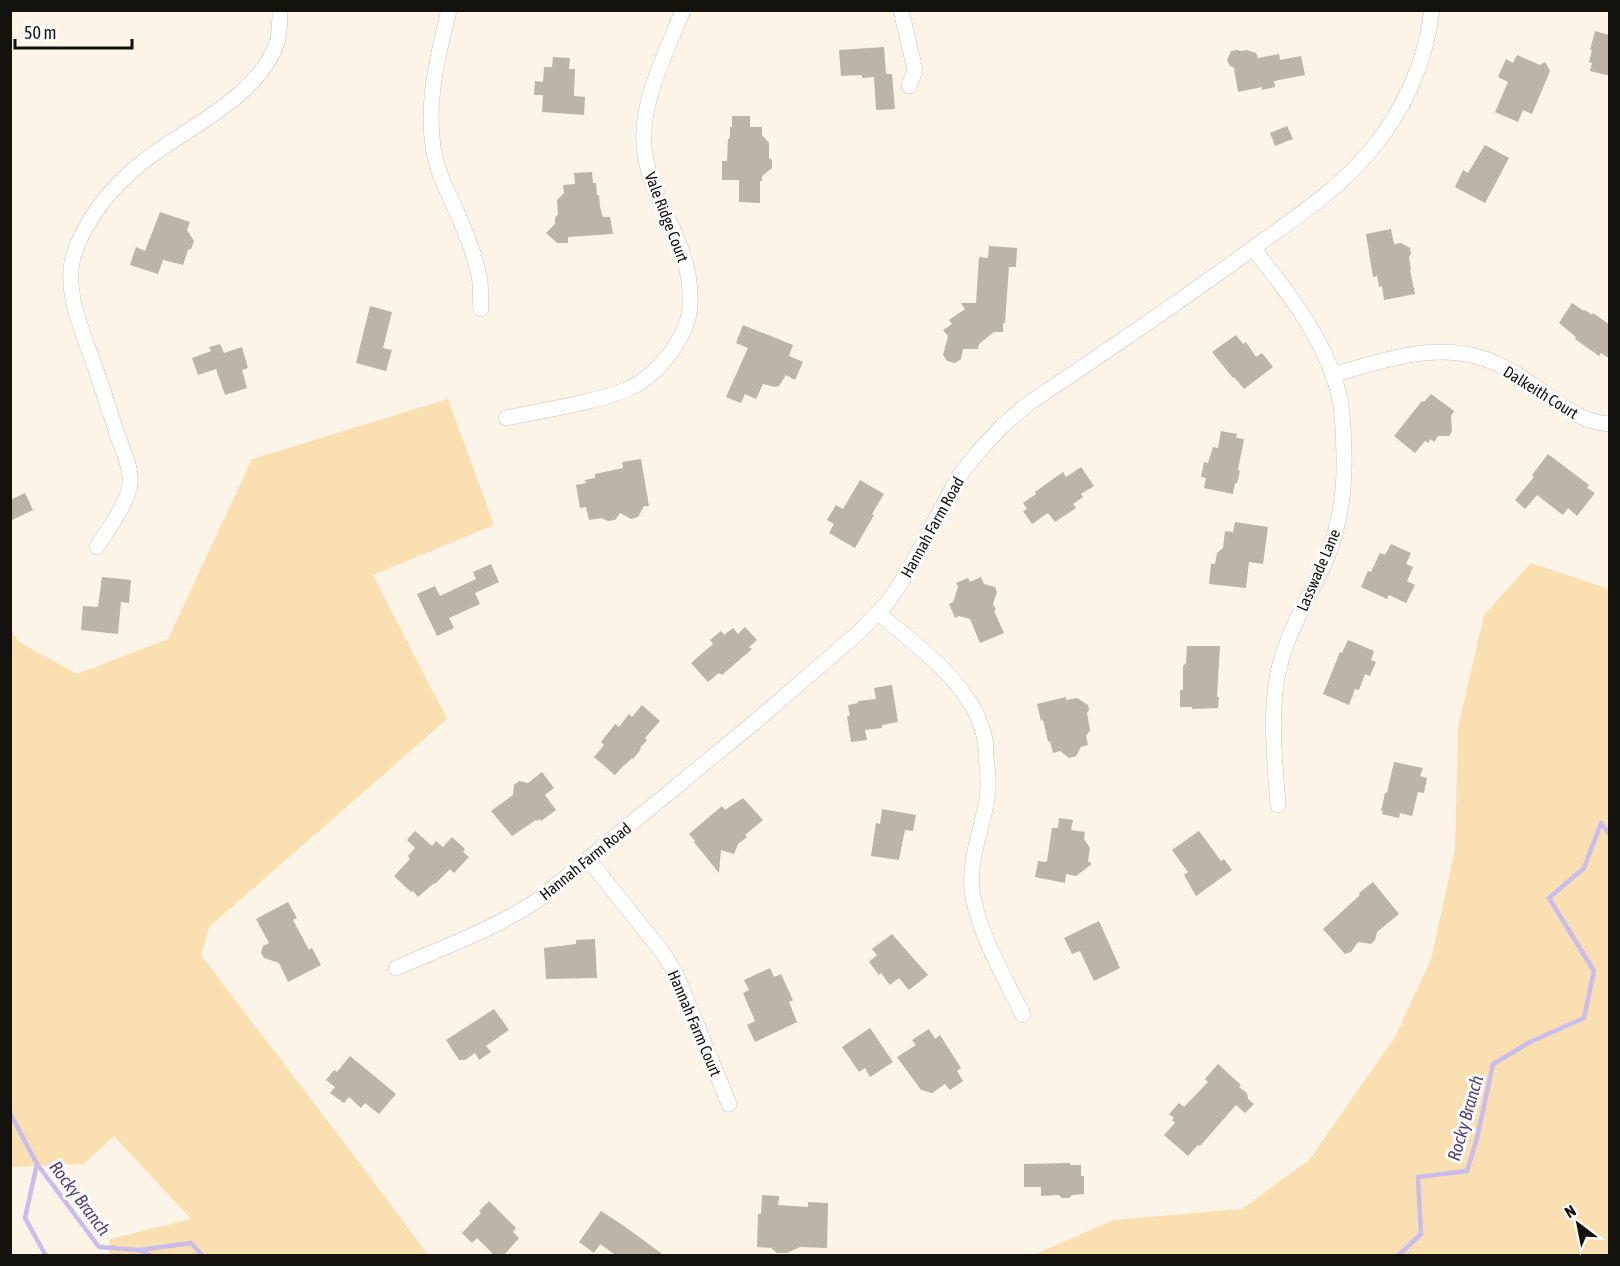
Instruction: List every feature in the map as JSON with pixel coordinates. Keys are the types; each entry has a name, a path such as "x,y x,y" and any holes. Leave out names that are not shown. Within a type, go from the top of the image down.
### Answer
{"street":[{"path":"97,547 128,495 131,481 107,400 74,305 71,285 74,252 99,205 118,183 140,164 240,93 258,74 270,58 277,43 280,10"},
{"path":"449,10 438,56 431,126 434,154 440,174 472,251 480,282 481,309"},
{"name":"Vale Ridge Court","path":"506,418 602,397 632,387 658,368 676,344 685,326 690,308 689,278 682,252 653,184 644,154 644,119 652,87 683,10"},
{"path":"901,10 915,70 909,86"},
{"name":"Hannah Farm Road","path":"396,968 487,929 538,900 756,721 858,633 878,614 904,578 959,476 1002,426 1029,403 1213,278 1326,196 1352,172 1395,117 1409,90 1420,62 1432,10"},
{"name":"Lasswade Lane","path":"1253,248 1279,282 1321,348 1340,404 1344,436 1345,475 1337,530 1283,652 1277,680 1274,735 1278,805"},
{"name":"Dalkeith Court","path":"1332,375 1416,354 1460,353 1504,368 1531,383 1568,411 1585,419 1610,424"},
{"path":"878,614 917,645 952,679 966,696 984,736 987,794 972,866 972,887 975,908 982,929 1023,1016"},
{"name":"Hannah Farm Court","path":"588,859 663,953 676,974 729,1104"}],"shaded area":[{"path":"448,399 494,525 373,575 447,719 209,927 201,955 428,1255 109,1255 110,1239 191,1219 114,1136 84,1164 11,1167 11,631 19,642 77,674 168,639 252,459"},
{"path":"1531,563 1609,589 1609,1255 1033,1255 1114,1220 1242,1209 1310,1159 1395,1037 1431,959 1455,850 1458,728 1484,615"}],"building":[{"path":"1595,31 1610,35 1610,76 1590,71 1592,63 1589,62 1592,50 1590,50"},
{"path":"884,47 886,74 892,74 895,109 876,110 874,77 841,76 839,50"},
{"path":"1231,51 1256,53 1258,58 1279,54 1280,60 1301,56 1305,75 1274,81 1275,87 1238,92 1234,68 1227,60"},
{"path":"1517,55 1540,65 1545,62 1550,71 1532,114 1523,110 1518,122 1495,112 1508,82 1498,77 1506,59 1513,63"},
{"path":"553,57 570,58 569,69 575,69 574,96 585,97 584,115 542,112 543,95 534,95 535,81 543,82 544,67 552,67"},
{"path":"732,116 750,116 750,127 762,127 762,135 769,143 772,168 762,176 762,181 760,181 760,203 739,202 739,180 722,180 722,161 727,161"},
{"path":"1287,126 1293,139 1275,146 1270,133"},
{"path":"1485,145 1509,158 1485,203 1455,187 1463,170 1468,173"},
{"path":"592,172 603,217 610,217 613,234 568,237 568,243 557,243 546,233 555,224 558,214 557,200 564,193 563,185 575,184 574,173"},
{"path":"160,212 190,222 187,230 194,241 183,265 163,260 158,274 130,265 136,247 145,251"},
{"path":"1391,229 1394,244 1401,243 1410,248 1410,270 1415,294 1384,300 1382,286 1379,287 1377,276 1373,277 1366,234"},
{"path":"989,246 1017,248 1016,267 1009,267 1003,332 994,332 979,344 978,349 963,349 961,359 955,363 947,361 943,355 948,336 943,330 952,324 949,320 965,309 961,303 976,303 979,257 988,258"},
{"path":"1572,303 1592,315 1593,313 1610,325 1610,359 1601,353 1599,356 1575,339 1576,337 1559,323"},
{"path":"370,306 392,312 383,348 392,350 386,371 356,363"},
{"path":"743,325 793,345 789,356 803,362 795,380 786,375 779,386 763,384 756,399 745,394 741,403 726,397 748,348 736,343"},
{"path":"1236,335 1243,344 1246,342 1256,357 1262,353 1273,367 1244,389 1212,352"},
{"path":"220,344 224,353 242,347 248,368 242,370 247,388 225,395 216,369 198,375 192,358 211,351 209,347"},
{"path":"1431,394 1454,411 1451,416 1452,431 1449,436 1438,436 1434,442 1431,439 1428,443 1425,441 1415,453 1394,436 1422,401 1424,402"},
{"path":"1221,431 1237,434 1236,438 1244,439 1238,470 1240,471 1233,494 1204,488 1206,478 1201,477 1204,462 1208,463 1213,447 1218,448"},
{"path":"1548,454 1589,485 1587,488 1595,493 1577,516 1568,508 1563,515 1537,495 1525,509 1515,500 1534,477 1532,475"},
{"path":"641,459 649,506 644,506 638,517 631,519 620,513 615,520 608,521 601,518 589,520 586,507 580,508 576,485 595,478 595,474 623,468 622,462"},
{"path":"1081,467 1094,486 1081,494 1083,497 1073,504 1076,508 1055,522 1048,513 1032,524 1023,511 1027,509 1023,503 1063,472 1066,477"},
{"path":"860,480 884,494 855,548 829,533 834,524 827,520 836,505 843,509"},
{"path":"25,493 33,510 10,521 10,500"},
{"path":"1235,522 1268,527 1263,564 1249,562 1246,588 1209,584 1211,564 1215,564 1217,553 1223,548 1225,531 1233,532"},
{"path":"1391,544 1411,553 1406,564 1413,567 1407,581 1415,585 1406,603 1389,595 1387,599 1361,587 1380,553 1385,555"},
{"path":"491,564 499,582 475,593 480,604 449,618 454,628 437,636 417,594 435,586 440,596 476,579 473,572"},
{"path":"102,577 131,580 129,603 121,602 118,634 81,630 83,606 98,607"},
{"path":"981,577 984,584 995,587 997,592 993,604 996,610 994,611 1004,633 980,643 970,619 959,616 955,618 949,604 953,602 958,587 956,583 968,578 970,582"},
{"path":"745,627 757,640 749,647 752,649 722,675 719,673 708,682 691,663 713,644 710,640 721,631 724,635 733,628 738,634"},
{"path":"1348,640 1374,651 1371,660 1376,662 1370,676 1365,674 1359,690 1355,689 1349,705 1323,694 1340,652 1342,653"},
{"path":"1187,646 1220,646 1218,708 1180,707 1180,690 1183,690 1183,666 1186,663"},
{"path":"892,685 898,722 882,725 882,728 865,730 867,740 851,742 847,716 850,716 848,705 858,703 858,701 876,699 874,688"},
{"path":"1066,697 1066,700 1077,698 1088,705 1090,730 1086,736 1088,745 1081,747 1076,756 1069,758 1060,751 1053,753 1037,704"},
{"path":"642,705 660,721 645,738 647,740 633,759 615,775 594,757 604,745 601,742 615,724 619,727 629,714 632,717"},
{"path":"1394,762 1423,768 1420,776 1427,778 1424,793 1418,792 1412,816 1400,813 1399,818 1382,814 1383,811 1381,811"},
{"path":"542,772 554,788 545,795 556,810 541,821 536,820 512,836 491,811 513,795 514,785 519,781 528,783"},
{"path":"743,798 763,820 745,835 747,837 738,844 734,854 721,850 719,873 689,834 722,806 725,810"},
{"path":"882,809 916,815 913,831 905,830 899,860 871,856 876,823 880,824"},
{"path":"1059,818 1073,820 1071,830 1085,832 1084,839 1090,848 1088,861 1092,864 1076,876 1066,874 1065,883 1035,877 1038,861 1047,861 1052,828 1058,828"},
{"path":"415,831 432,846 436,841 443,847 452,837 465,849 463,852 469,857 454,873 450,869 418,897 394,876 410,859 408,856 415,848 407,840"},
{"path":"1199,831 1221,861 1224,859 1232,870 1196,896 1184,875 1188,872 1172,850"},
{"path":"1373,882 1399,914 1377,932 1371,944 1358,942 1351,952 1345,954 1323,929"},
{"path":"288,902 297,918 293,920 309,950 312,948 321,965 288,982 279,963 264,958 261,953 263,946 269,943 256,919"},
{"path":"1099,921 1120,968 1094,981 1080,951 1072,954 1064,938"},
{"path":"892,934 928,975 909,990 899,978 890,985 869,962 877,955 872,949"},
{"path":"595,939 597,978 546,979 544,948 576,944 576,940"},
{"path":"770,968 774,977 781,974 793,1000 789,1002 797,1022 755,1042 747,1025 755,1021 743,993 749,990 744,980"},
{"path":"494,1009 509,1030 486,1046 491,1052 479,1060 475,1053 465,1060 459,1060 446,1040"},
{"path":"870,1028 893,1062 870,1077 865,1068 859,1072 842,1047"},
{"path":"929,1029 935,1039 940,1035 961,1068 957,1071 963,1081 950,1090 945,1084 932,1093 921,1090 897,1057 916,1045 912,1040"},
{"path":"350,1056 396,1094 379,1114 365,1103 361,1108 349,1097 344,1103 330,1093 335,1087 326,1080 334,1070 337,1072"},
{"path":"1218,1064 1241,1085 1239,1087 1247,1093 1248,1099 1254,1104 1245,1113 1236,1105 1200,1146 1198,1145 1188,1156 1164,1135 1175,1123 1172,1120 1174,1118 1169,1114 1179,1103 1184,1107 1208,1082 1205,1079"},
{"path":"1070,1163 1070,1165 1081,1165 1081,1176 1084,1176 1084,1194 1072,1195 1069,1198 1062,1198 1059,1195 1041,1196 1041,1187 1024,1187 1024,1164"},
{"path":"762,1195 779,1196 778,1205 808,1207 808,1202 828,1203 827,1248 800,1247 787,1253 777,1253 771,1248 757,1247 758,1214 761,1214"},
{"path":"489,1201 516,1228 513,1232 519,1238 503,1256 495,1256 477,1238 472,1243 462,1233"},
{"path":"601,1211 665,1256 617,1256 600,1244 594,1253 579,1242"}],"waterway":[{"name":"Rocky Branch","path":"1398,1256 1421,1234 1418,1177 1467,1171 1477,1138 1493,1064 1530,1042 1584,1018 1594,971 1549,898 1584,868 1601,823 1610,835"},
{"path":"10,1113 37,1164 25,1218 46,1256"},
{"name":"Rocky Branch","path":"37,1164 99,1247 139,1250 191,1243 203,1256"},
{"name":"Rocky Branch","path":"140,1250 151,1256"}]}
